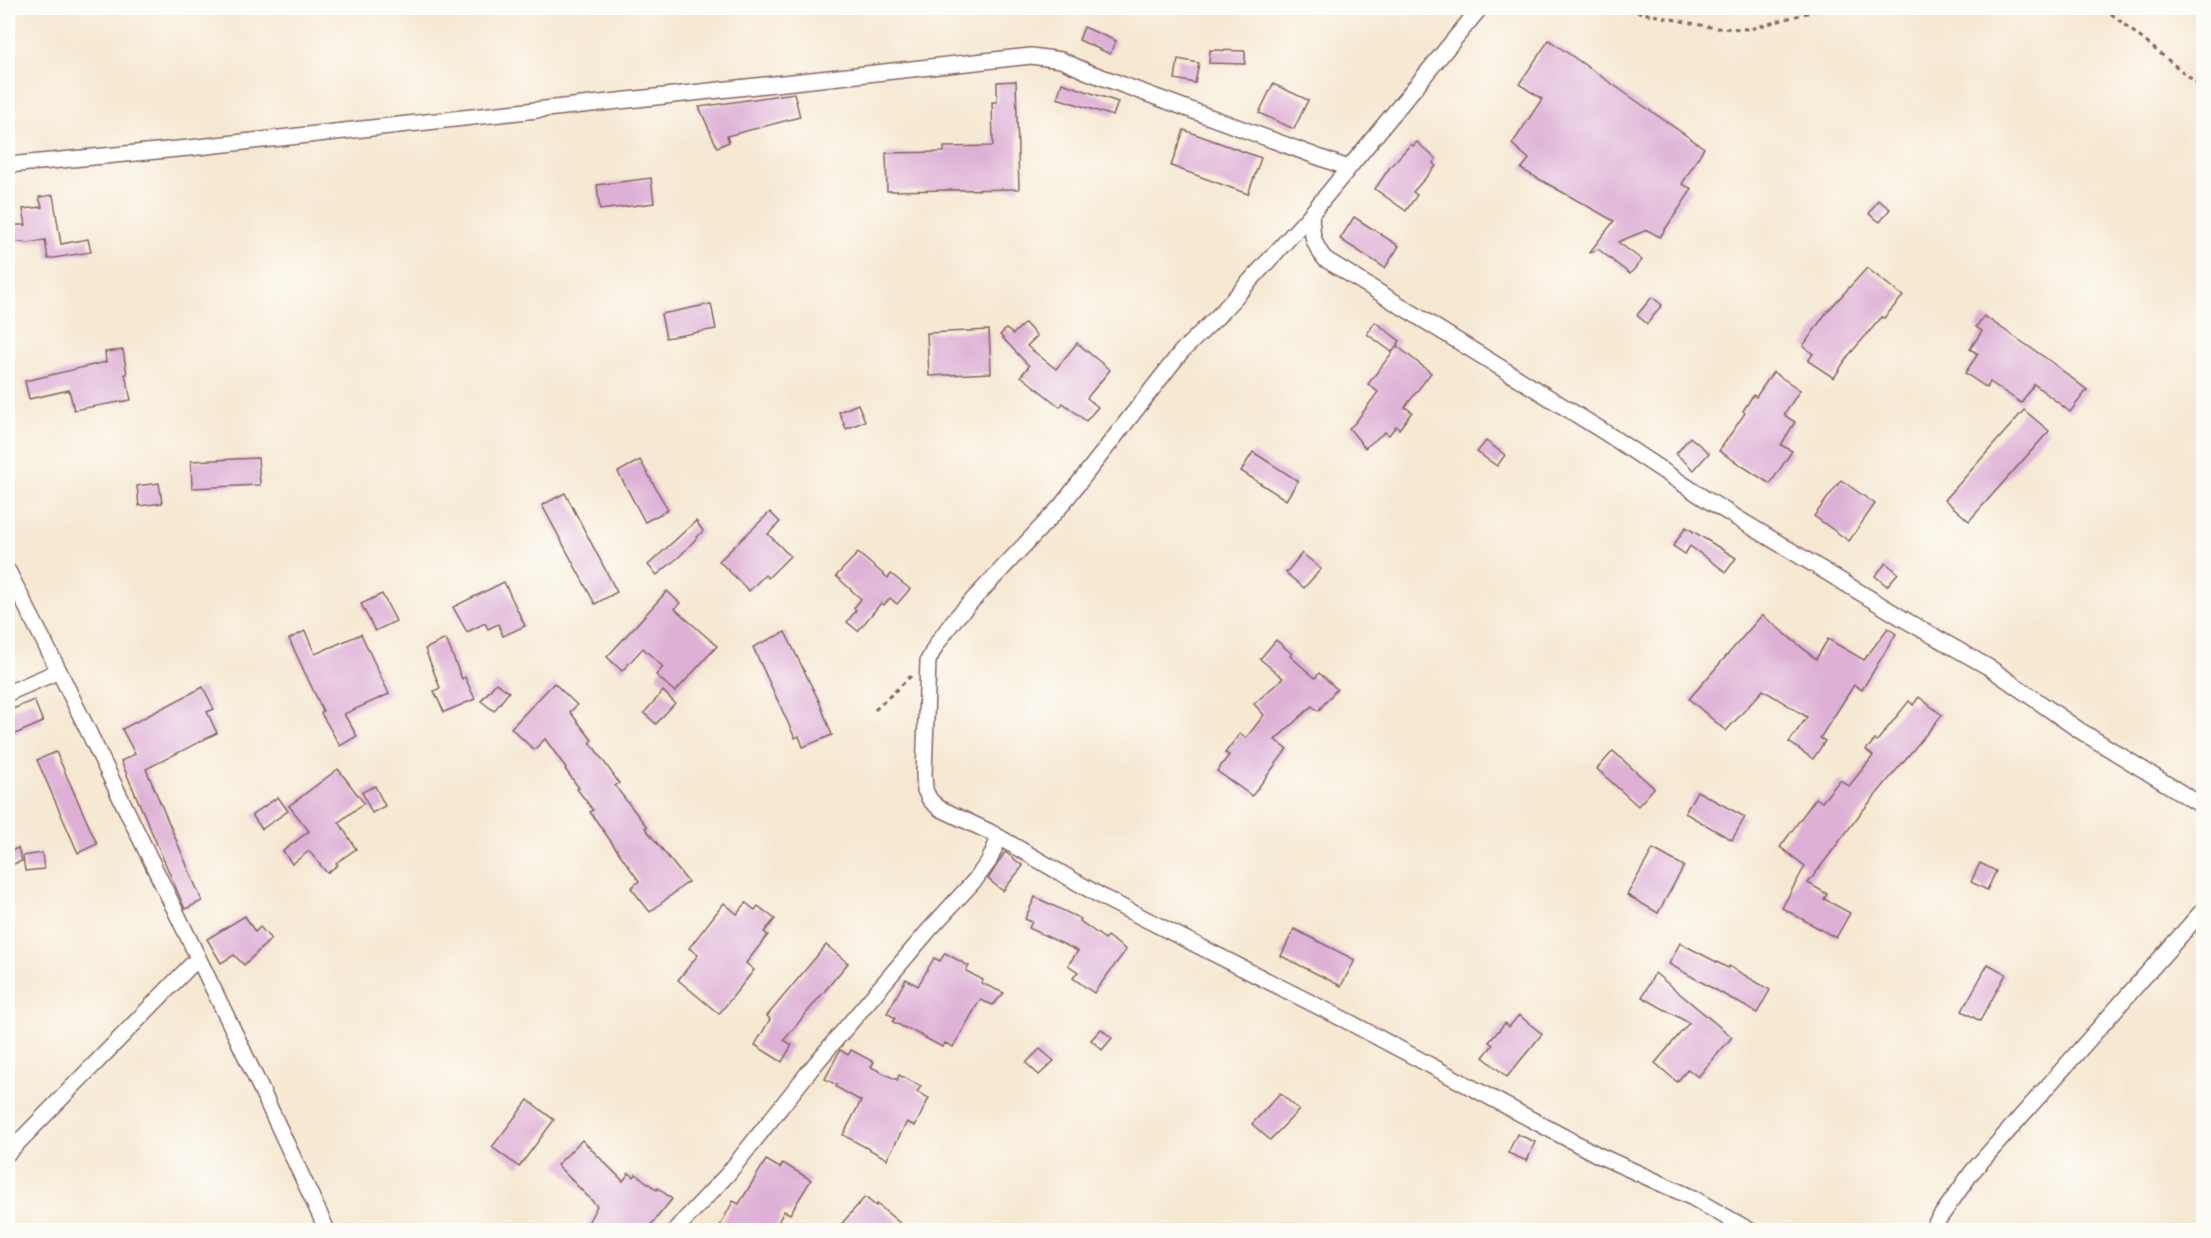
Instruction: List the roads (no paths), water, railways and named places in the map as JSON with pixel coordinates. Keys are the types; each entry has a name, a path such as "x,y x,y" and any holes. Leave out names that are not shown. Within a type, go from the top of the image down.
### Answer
{"street":[{"path":"1480,8 1311,214 1232,301 1181,352 1060,507 954,620 936,645 928,661 925,790 930,800 939,808 967,820 1104,898 1349,1022 1598,1155 1694,1198 1749,1230"},
{"path":"8,165 189,148 1031,56 1061,60 1348,168"},
{"path":"1311,214 1312,236 1316,248 1325,259 1604,431 1704,498 1907,621 1990,668 2079,730 2204,807"},
{"path":"8,571 198,958 327,1230"},
{"path":"8,693 58,671"},
{"path":"675,1230 726,1175 811,1069 929,930 975,880 989,861 999,838"},
{"path":"1934,1230 1936,1223 1972,1172 2204,909"},
{"path":"8,1153 198,958"}]}
